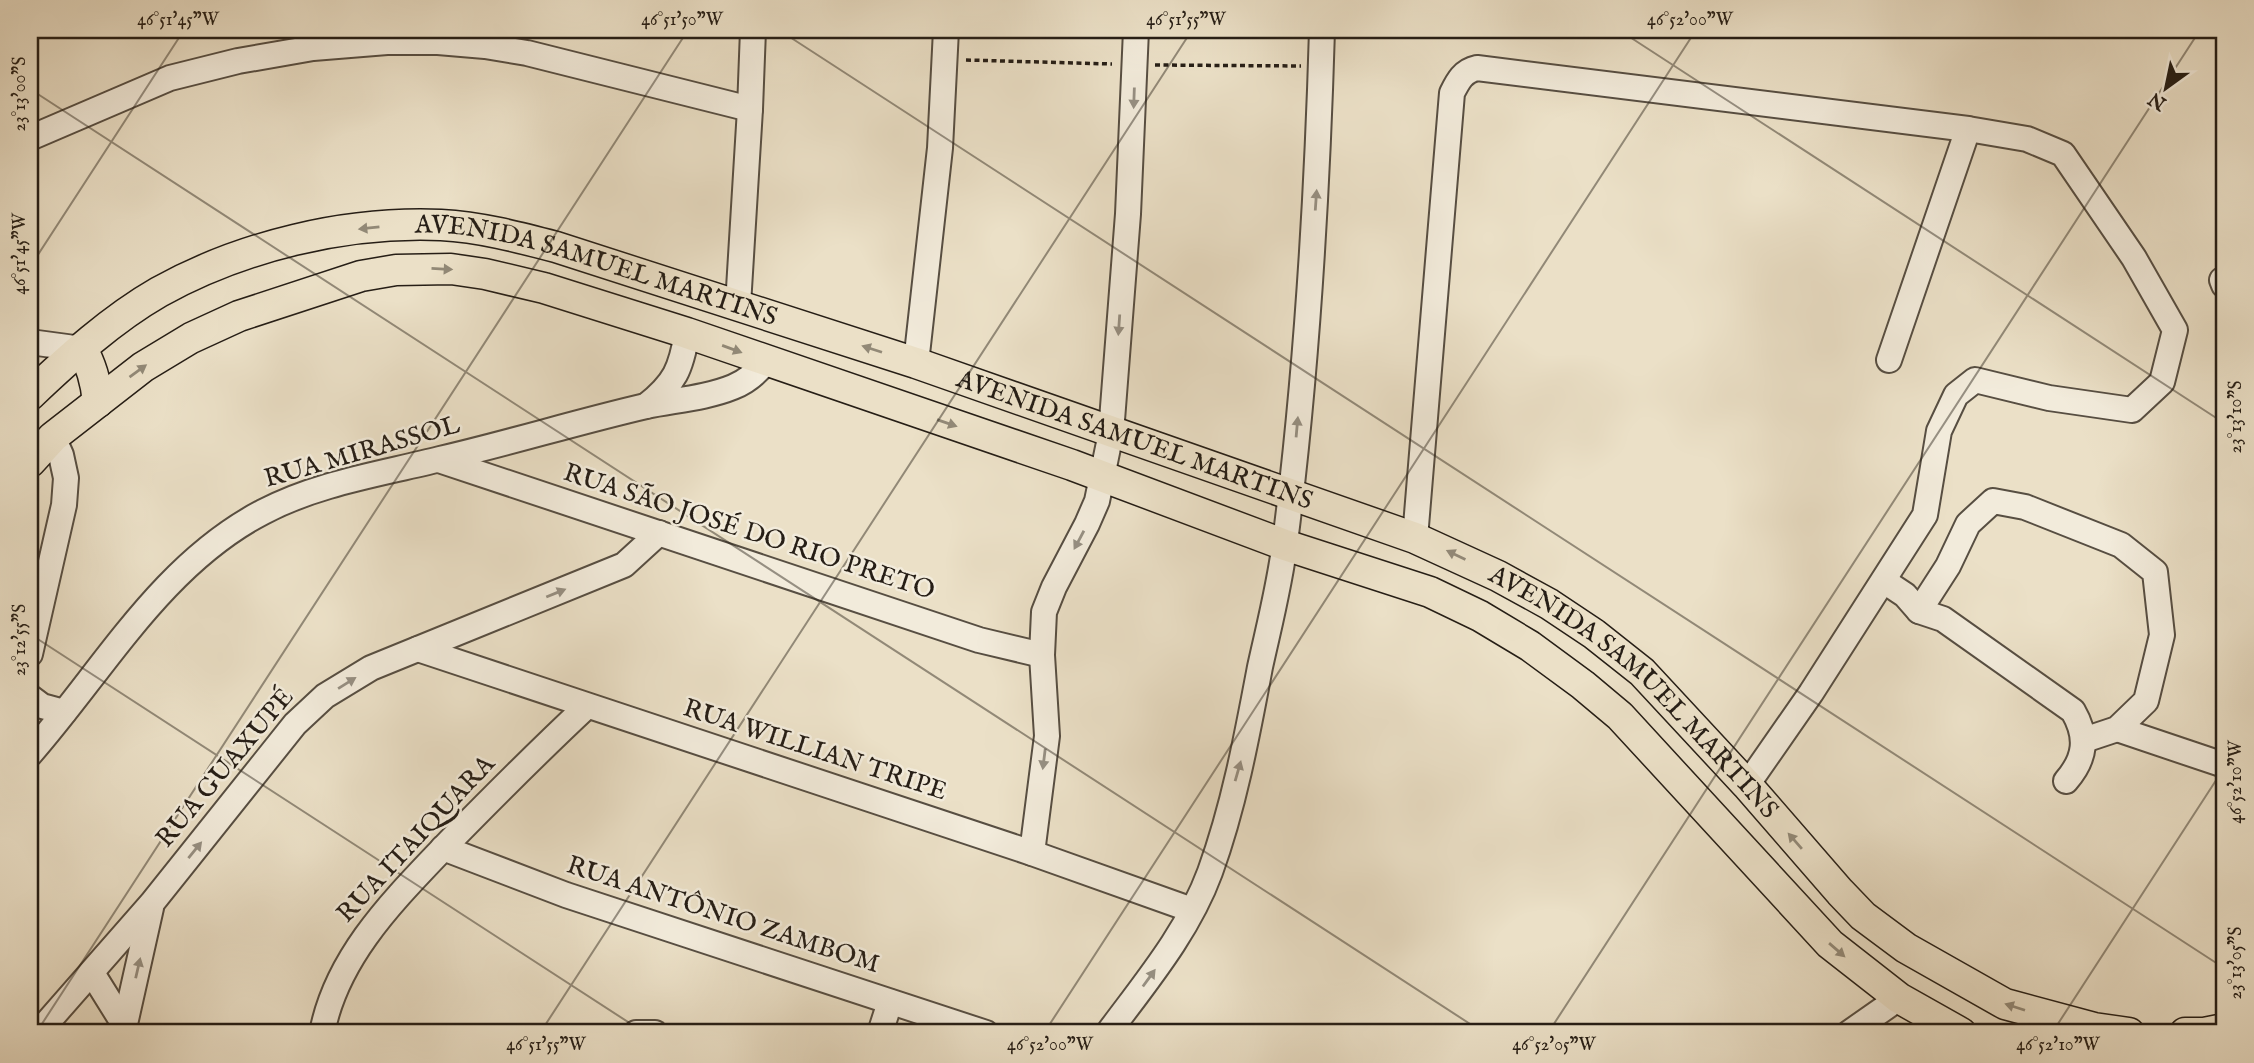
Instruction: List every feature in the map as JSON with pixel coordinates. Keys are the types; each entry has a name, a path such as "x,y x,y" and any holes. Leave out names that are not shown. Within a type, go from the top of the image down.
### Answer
{"main road":[{"name":"AVENIDA SAMUEL MARTINS","path":"31,392 110,326 157,293 218,263 279,245 329,234 394,226 441,225 495,231 556,247 916,363 1415,538 1498,576 1549,604 1594,634 1642,673 1747,785 1863,916 1906,948 1966,984 2050,1026 2129,1033"},
{"name":"AVENIDA SAMUEL MARTINS","path":"30,462 53,437 143,367 191,338 239,316 361,276 396,270 452,269 544,288 687,333 1103,477 1285,545 1430,592 1480,616 1530,646 1620,716 1830,944 1899,998 1961,1033"},
{"path":"687,333 700,293"},
{"path":"766,361 769,350 769,316"},
{"path":"82,349 90,363 98,402"},
{"path":"31,392 53,437"},
{"path":"1789,901 1806,886 1820,885 1840,892"},
{"path":"2185,1033 2224,1029"}],"street":[{"path":"738,305 752,30"},
{"path":"916,363 939,162 946,30"},
{"path":"1032,853 1047,736 1042,627 1048,599 1097,501 1111,433 1128,214 1136,30"},
{"path":"1108,1033 1165,956 1192,910 1209,873 1242,760 1285,545 1317,198 1322,30"},
{"path":"32,133 170,78 238,61 313,48 387,42 439,42 527,53 750,109"},
{"path":"1415,538 1452,93 1457,82 1469,70 1477,68 1968,129 2026,139 2063,154 2134,258 2175,330 2162,382 2132,411 2049,398 1975,380 1956,395 1939,431 1926,515 1811,693 1747,785"},
{"path":"1889,360 1968,129"},
{"path":"645,407 673,380 684,354 687,333"},
{"path":"30,342 82,349"},
{"name":"RUA MIRASSOL","path":"30,754 177,575 232,530 264,511 300,496 391,469 439,460 733,387 754,375 766,361"},
{"path":"30,654 64,505 66,478 61,455 53,437"},
{"name":"RUA SÃO JOSÉ DO RIO PRETO","path":"439,460 979,640 1042,655"},
{"path":"1919,611 1948,566 1968,524 1993,501 2025,507 2121,545 2155,572 2162,635 2146,701 2117,729 2084,740"},
{"name":"RUA GUAXUPÉ","path":"124,1030 152,903 295,724 325,696 371,668 624,565 659,533"},
{"path":"1884,581 1905,595 1919,611 1943,619 2073,711 2081,724 2084,740 2076,769 2066,780"},
{"name":"RUA WILLIAN TRIPE","path":"418,649 1032,853 1192,910"},
{"path":"30,697 42,706 64,712"},
{"name":"RUA ITAIQUARA","path":"322,1033 333,996 355,950 386,909 503,786 587,706"},
{"path":"2117,729 2224,765"},
{"name":"RUA ANTÔNIO ZAMBOM","path":"443,848 565,895 986,1033"},
{"path":"38,1033 152,903"},
{"path":"92,973 107,995 124,1030"},
{"path":"1849,1033 1899,998"},
{"path":"880,1033 890,1002"},
{"path":"636,1033 655,1033"}],"path":[{"path":"945,60 1321,66"}]}
